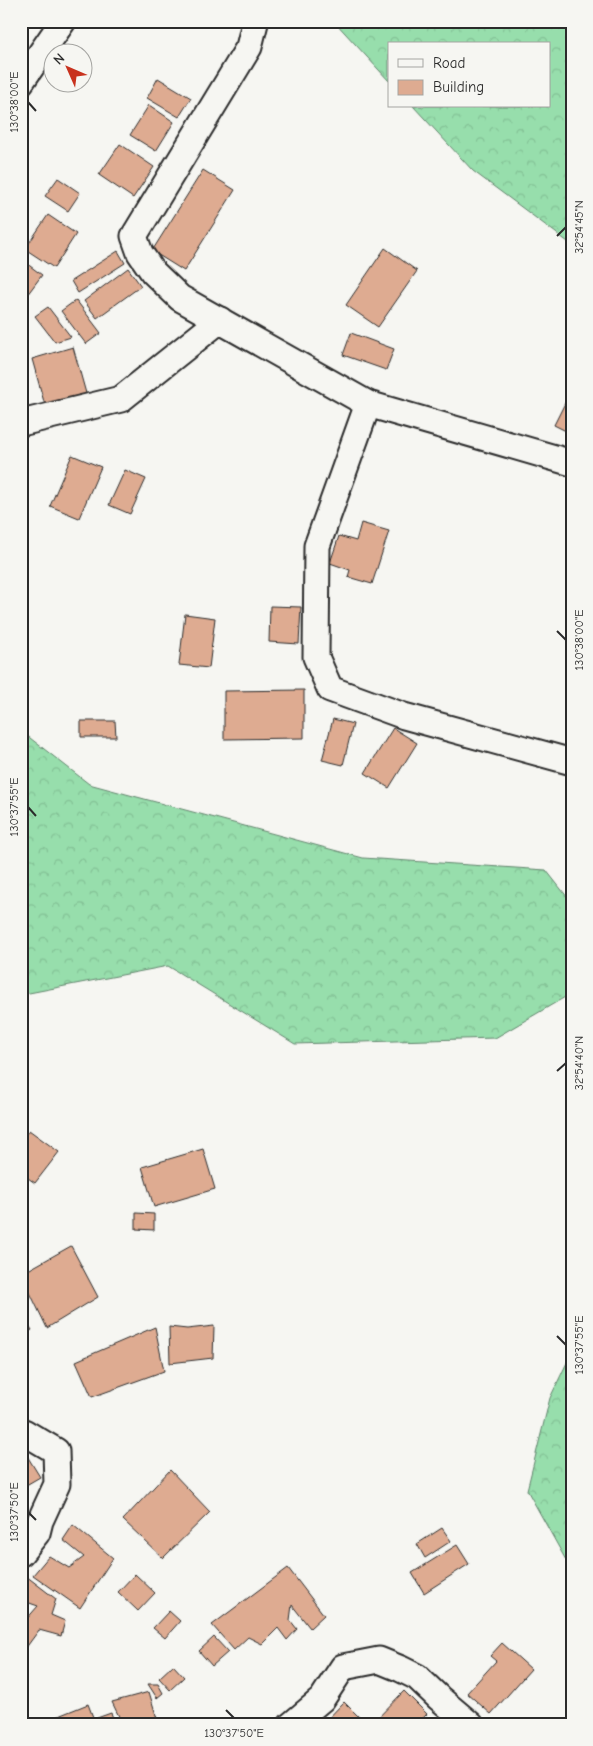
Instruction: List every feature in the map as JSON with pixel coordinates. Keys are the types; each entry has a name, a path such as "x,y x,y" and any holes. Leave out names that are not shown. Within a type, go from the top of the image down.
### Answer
{"street":[{"path":"21,82 63,21"},
{"path":"253,21 255,23 249,47 134,236 140,253 152,272 180,298 368,404 572,463"},
{"path":"21,422 121,399 220,320"},
{"path":"368,404 317,546 316,657 330,689 404,716 572,762"},
{"path":"21,1433 24,1432 56,1452 57,1484 40,1520 37,1533 21,1553"},
{"path":"291,1725 322,1699 343,1667 379,1660 417,1677 471,1725"}],"green space":[{"path":"334,21 572,21 572,245 473,171 415,108 550,108 550,42 388,42 388,80"},
{"path":"21,731 89,784 363,858 546,870 572,903 572,993 495,1038 295,1044 168,966 21,993"},
{"path":"572,1352 572,1571 527,1490 550,1398"}],"building":[{"path":"158,78 191,98 179,117 147,98"},
{"path":"149,105 174,122 156,151 130,135"},
{"path":"120,144 154,167 133,198 99,175"},
{"path":"203,170 235,190 184,271 152,251"},
{"path":"58,178 80,193 68,211 45,196"},
{"path":"48,215 76,234 54,268 25,249"},
{"path":"385,248 417,271 378,327 346,305"},
{"path":"118,251 125,263 78,293 71,281"},
{"path":"21,260 42,275 21,303"},
{"path":"128,268 141,286 97,318 84,301"},
{"path":"76,300 101,333 86,344 61,311"},
{"path":"48,307 71,337 55,342 35,316"},
{"path":"351,333 394,349 386,370 343,355"},
{"path":"73,347 87,397 46,409 32,359"},
{"path":"572,389 572,434 554,425"},
{"path":"72,455 101,467 79,518 50,506"},
{"path":"125,470 146,479 130,514 109,505"},
{"path":"361,523 389,531 372,584 348,577 350,570 330,563 339,536 356,541"},
{"path":"270,606 301,607 299,644 269,642"},
{"path":"185,614 215,618 209,668 179,665"},
{"path":"304,690 304,738 224,739 224,691"},
{"path":"333,719 353,724 343,765 322,760"},
{"path":"81,721 115,721 116,737 81,737"},
{"path":"393,728 417,743 389,788 365,773"},
{"path":"29,1130 59,1152 35,1183 21,1173 21,1140"},
{"path":"203,1149 215,1189 154,1207 142,1167"},
{"path":"136,1213 154,1214 154,1230 136,1229"},
{"path":"71,1246 98,1297 47,1328 21,1274"},
{"path":"21,1314 32,1330 21,1336"},
{"path":"214,1326 213,1358 170,1363 169,1327 187,1329"},
{"path":"155,1327 164,1371 92,1397 76,1361"},
{"path":"24,1451 40,1477 21,1488 21,1452"},
{"path":"170,1470 210,1512 163,1558 123,1520"},
{"path":"73,1525 113,1558 80,1608 33,1575 49,1556 69,1568 84,1557 63,1540"},
{"path":"442,1528 451,1541 425,1558 417,1544"},
{"path":"457,1545 469,1564 424,1593 412,1573"},
{"path":"288,1568 324,1615 310,1628 292,1605 290,1620 297,1629 287,1640 278,1628 262,1644 248,1637 234,1650 212,1625"},
{"path":"135,1574 155,1593 138,1611 118,1592"},
{"path":"26,1576 56,1599 51,1615 65,1621 61,1636 39,1630 25,1649 21,1647 21,1620 25,1621 38,1606 21,1600"},
{"path":"169,1611 180,1621 165,1638 153,1628"},
{"path":"214,1637 228,1652 212,1666 199,1651"},
{"path":"502,1643 531,1669 491,1714 467,1693 496,1661 490,1656"},
{"path":"173,1665 184,1677 170,1690 159,1678"},
{"path":"148,1684 158,1684 163,1693 157,1698"},
{"path":"404,1691 427,1714 416,1725 371,1725"},
{"path":"149,1692 159,1725 123,1725 112,1702"},
{"path":"344,1702 366,1724 322,1725"},
{"path":"88,1704 96,1725 36,1725"},
{"path":"111,1713 116,1725 100,1725 97,1718"}]}
